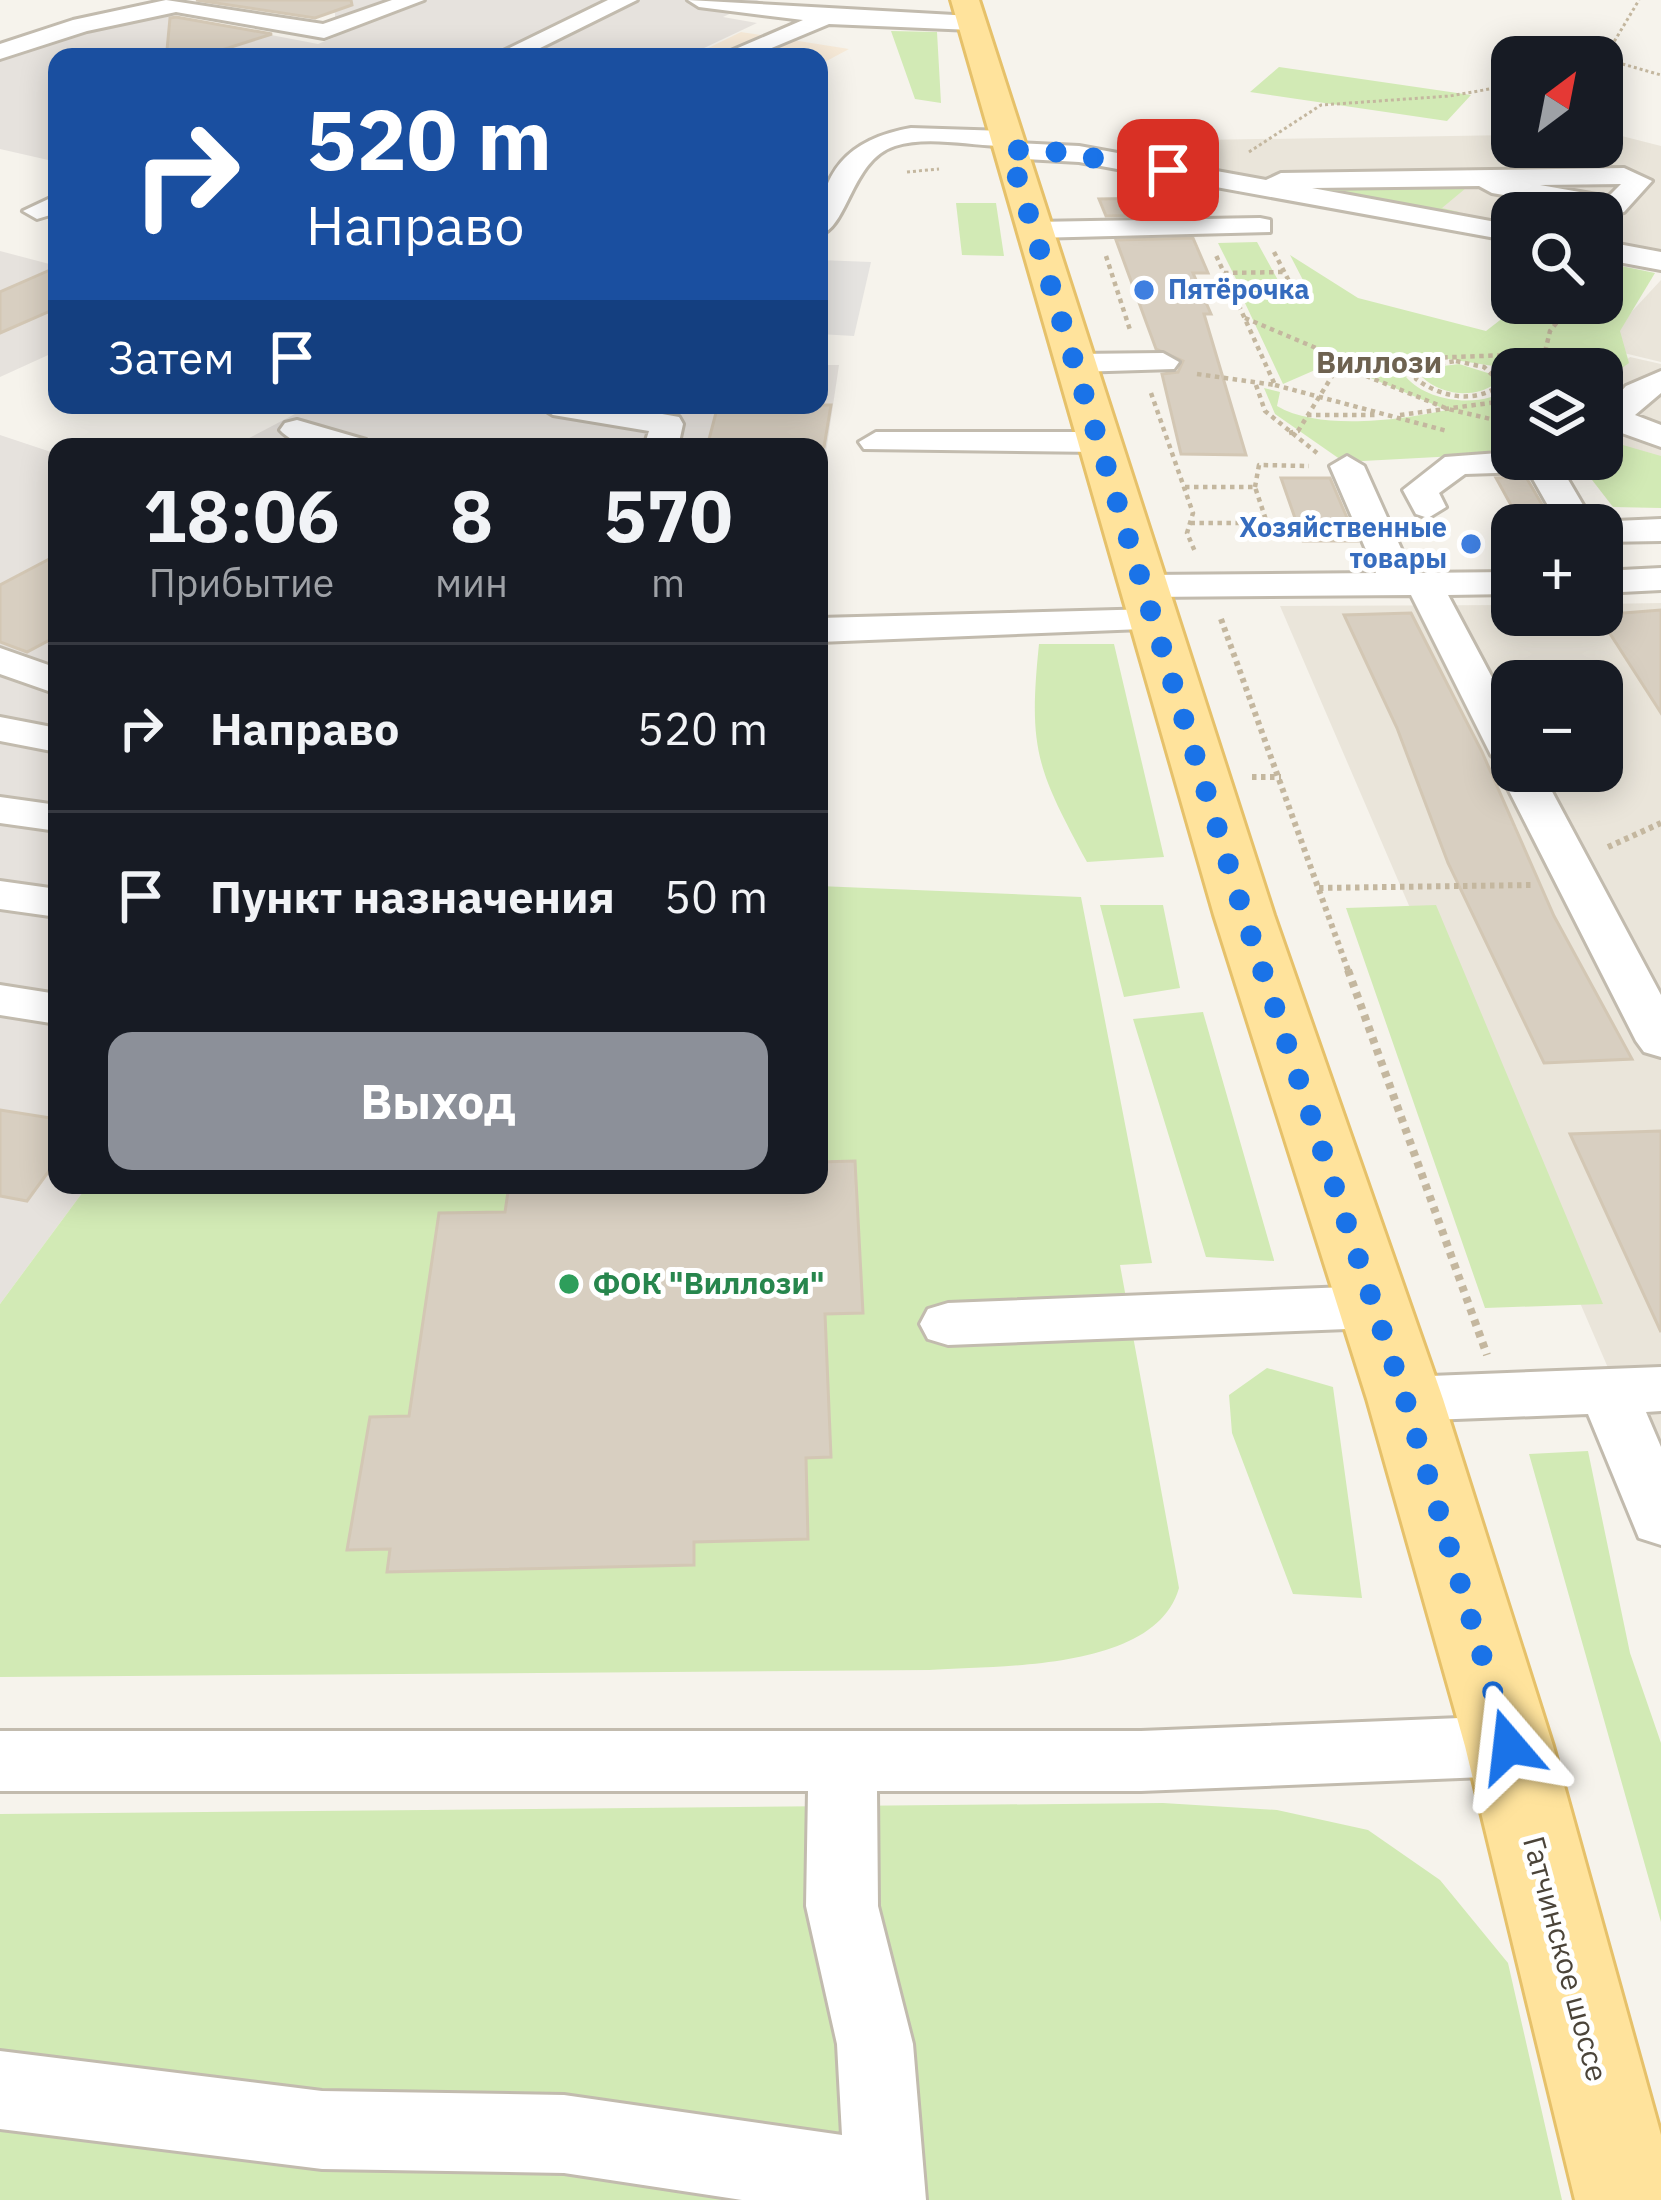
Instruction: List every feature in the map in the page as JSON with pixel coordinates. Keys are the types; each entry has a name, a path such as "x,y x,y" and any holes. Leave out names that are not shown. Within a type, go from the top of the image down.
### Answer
{"main road":[{"name":"Гатчинское шоссе","path":"968,12 1150,603 1405,1399 1509,1746 1628,2200"}],"street":[{"path":"3,49 177,3 324,31 413,0"},
{"path":"522,48 626,0"},
{"path":"699,0 837,18 968,12"},
{"path":"749,48 837,18"},
{"path":"767,40 798,48"},
{"path":"838,132 1079,154 1277,185 1491,229"},
{"path":"828,187 864,147 887,139"},
{"path":"1250,152 1266,154 1277,185"},
{"path":"1277,185 1489,181 1470,206 1474,216 1465,224"},
{"path":"1034,230 1209,219 1260,226"},
{"path":"1623,254 1661,261"},
{"path":"1076,363 1164,365"},
{"path":"1661,381 1627,401 1614,419 1661,436"},
{"path":"607,414 667,424 663,438"},
{"path":"297,430 324,438"},
{"path":"876,442 1100,442"},
{"path":"1428,508 1420,490 1457,464 1540,461 1565,504"},
{"path":"1347,466 1491,719"},
{"path":"1623,530 1661,530"},
{"path":"1623,578 1661,579"},
{"path":"828,629 1150,603 1208,586 1491,583"},
{"path":"0,659 48,673"},
{"path":"0,730 48,738"},
{"path":"1527,792 1556,875 1661,1041"},
{"path":"0,810 48,817"},
{"path":"0,895 48,902"},
{"path":"0,1000 48,1008"},
{"path":"948,1324 1373,1307"},
{"path":"1405,1399 1634,1390 1661,1520"},
{"path":"0,1762 1141,1761 1509,1746"},
{"path":"0,2090 322,2130 564,2134 884,2190 875,2044 842,1906 843,1760"}],"path":[{"path":"1618,36 1640,0"},
{"path":"1623,65 1661,75"},
{"path":"1250,152 1321,105 1491,89"},
{"path":"828,188 911,171 956,168"},
{"path":"1209,219 1224,273 1276,385"},
{"path":"1092,229 1164,365 1184,488 1193,513 1187,533 1474,1317"},
{"path":"1224,273 1284,272"},
{"path":"1245,318 1347,361 1491,357"},
{"path":"1422,385 1415,373 1439,359 1491,371"},
{"path":"1288,433 1298,431 1339,365 1347,361"},
{"path":"1164,365 1276,385 1454,433"},
{"path":"1339,365 1448,409 1491,419"},
{"path":"1256,385 1265,411 1288,433 1347,466"},
{"path":"1404,391 1422,385 1461,396 1491,390"},
{"path":"1306,415 1396,416 1491,401"},
{"path":"1190,523 1267,523 1255,487 1259,465 1347,466"},
{"path":"1184,488 1255,487"},
{"path":"1319,888 1556,875 1661,823"}],"shaded area":[{"path":"265,0 759,0 723,17 757,23 704,48 48,48 48,160 0,149 0,61 107,24 155,13 318,44 335,37 335,13"},
{"path":"741,32 849,49 828,60 828,48 708,48"},
{"path":"1491,135 1491,168 1623,168 1623,136 1661,146 1661,256 1623,249 1623,192 1491,192 1491,224 1182,167 1200,140"},
{"path":"0,251 48,264 48,355 0,377"},
{"path":"828,260 871,262 854,336 828,335"},
{"path":"1661,280 1661,362 1623,353 1623,348 1599,347"},
{"path":"1630,357 1661,364 1661,457 1623,446 1623,362"},
{"path":"828,365 839,365 828,439 249,438 295,414 828,414"},
{"path":"0,435 48,451 48,1194 81,1194 0,1304"},
{"path":"1661,603 1661,1491 1280,606 1491,605 1491,636 1623,636 1623,604"}],"green space":[{"path":"891,31 937,32 941,103 915,99"},
{"path":"1279,67 1471,95 1447,121 1250,92"},
{"path":"1459,184 1466,188 1442,208 1459,212 1454,217 1316,191 1317,185"},
{"path":"956,203 996,203 1004,256 962,255"},
{"path":"1257,242 1279,282 1238,283 1218,243"},
{"path":"1290,255 1358,298 1486,331 1495,324 1623,324 1623,266 1655,273 1620,331 1629,363 1623,367 1623,348 1491,348 1491,366 1442,358 1414,364 1406,377 1428,393 1456,400 1491,396 1491,454 1344,462 1275,414 1264,388 1280,392 1277,406 1315,419 1384,420 1447,410 1342,366 1322,367 1283,384 1237,286 1305,284"},
{"path":"1459,364 1491,374 1491,386 1457,393 1438,388 1422,377 1427,368"},
{"path":"1623,445 1661,456 1661,508 1611,504 1592,480 1623,480"},
{"path":"1039,644 1114,644 1164,857 1087,862 1040,758 1035,710"},
{"name":"ФОК \"Виллози\"","path":"828,886 1081,897 1152,1263 1120,1265 1179,1588 1164,1615 1140,1636 1108,1650 994,1667 0,1677 0,1304 81,1194 828,1194"},
{"path":"1100,905 1163,905 1180,988 1124,997"},
{"path":"1436,905 1603,1304 1485,1308 1346,908"},
{"path":"1203,1012 1274,1261 1206,1257 1133,1019"},
{"path":"1267,1368 1333,1387 1362,1598 1293,1594 1232,1433 1229,1395"},
{"path":"1588,1451 1630,1653 1661,1743 1661,1922 1529,1454"},
{"path":"1163,1803 1277,1810 1368,1830 1440,1880 1508,1963 1562,2200 0,2200 0,1814"}],"building":[{"path":"196,0 351,0 352,5 315,18"},
{"path":"170,18 272,34 228,48 167,48"},
{"path":"1099,199 1176,201 1182,215 1106,216"},
{"path":"1193,238 1208,273 1193,273 1211,314 1204,314 1246,455 1181,454 1162,374 1178,372 1183,361 1156,349 1116,240"},
{"path":"48,271 48,312 0,333 0,292"},
{"path":"831,405 826,438 709,438 716,414 828,414"},
{"path":"1281,478 1330,478 1357,541 1303,541"},
{"path":"1497,480 1528,480 1542,504 1510,504"},
{"path":"48,560 48,641 27,652 0,642 0,585"},
{"path":"1661,610 1661,713 1612,636 1623,636 1623,613"},
{"path":"1411,613 1482,752 1491,772 1491,792 1500,792 1554,916 1632,1059 1544,1063 1448,863 1397,728 1344,615"},
{"path":"0,1110 48,1118 48,1172 27,1201 0,1196"},
{"path":"1661,1131 1661,1332 1570,1134"},
{"path":"855,1161 863,1313 825,1314 831,1457 806,1458 808,1539 694,1542 694,1565 387,1572 390,1549 347,1550 370,1417 409,1416 439,1213 505,1212 508,1194 828,1194 828,1162"}],"place":[{"name":"Пятёрочка","path":"1144,290"},
{"name":"Хозяйственные товары","path":"1471,544"},
{"name":"ФОК \"Виллози\"","path":"569,1284"}],"district":[{"name":"Виллози","path":"1379,363"}],"route":[{"path":"1168,170 1079,154 1009,150 1244,915 1405,1399 1509,1746"}]}
